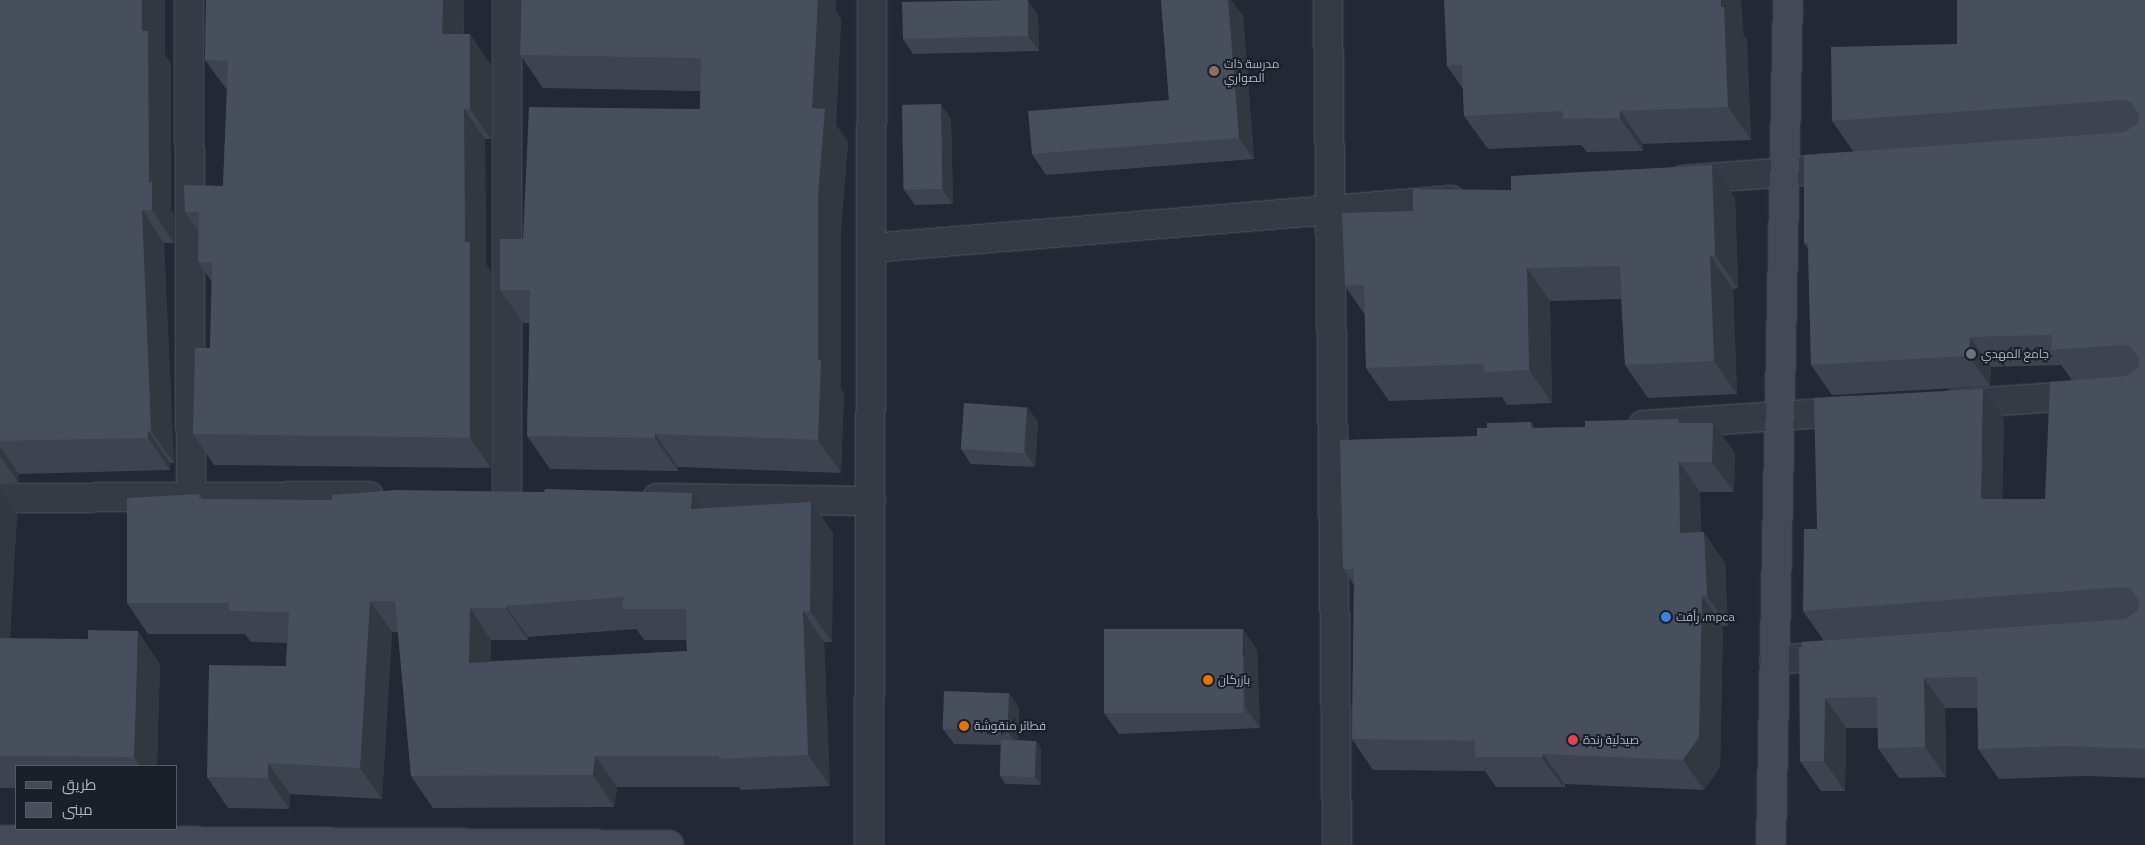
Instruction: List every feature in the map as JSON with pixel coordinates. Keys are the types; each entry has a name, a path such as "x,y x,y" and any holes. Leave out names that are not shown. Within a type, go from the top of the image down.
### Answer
{"main road":[{"path":"1771,845 1788,0"},
{"path":"0,840 668,845"}],"street":[{"path":"189,0 191,497"},
{"path":"507,0 507,496"},
{"path":"869,845 872,0"},
{"path":"1328,0 1337,845"},
{"path":"1656,183 1872,166"},
{"path":"871,248 1479,198"},
{"path":"1928,406 2145,391"},
{"path":"1620,426 1878,409"},
{"path":"1332,446 1362,444"},
{"path":"0,498 398,496"},
{"path":"477,496 536,496"},
{"path":"634,498 871,501"},
{"path":"1774,660 1862,653"}],"building":[{"path":"0,0 142,0 142,31 148,31 149,182 152,182 152,210 142,210 151,431 148,431 148,438 0,441"},
{"path":"206,0 443,0 442,34 470,34 470,109 464,109 465,242 470,242 470,438 193,434 195,348 210,348 212,263 198,262 199,212 185,212 184,185 223,186 228,61 205,60"},
{"path":"522,0 818,0 812,108 825,109 818,195 818,360 821,360 818,440 655,434 655,438 527,436 530,290 500,290 500,239 523,239 529,107 700,109 701,58 520,55"},
{"path":"1028,0 1028,36 903,39 902,2"},
{"name":"مدرسة ذات الصواري","path":"1161,0 1228,0 1239,138 1032,154 1028,111 1169,100"},
{"path":"1444,0 1721,0 1721,7 1724,7 1728,107 1620,111 1620,118 1563,119 1563,111 1464,116 1462,65 1447,66"},
{"path":"1957,0 2145,0 2145,749 2064,746 1978,749 1977,677 1924,678 1925,747 1878,748 1877,697 1825,698 1824,761 1800,761 1799,647 1802,647 1802,642 2125,619 2138,610 2139,601 2131,589 2123,587 1803,611 1804,529 1817,529 1814,398 1983,389 1981,499 2045,499 2050,382 2126,376 2138,368 2139,359 2131,347 2123,345 2051,350 2052,335 1970,337 1969,356 1811,365 1808,243 1804,243 1804,155 2125,132 2138,123 2139,114 2131,102 2123,100 1832,121 1831,47 1957,44"},
{"path":"941,104 942,189 903,190 902,105"},
{"path":"1712,165 1715,255 1710,256 1714,361 1625,365 1620,266 1527,268 1529,370 1484,372 1484,364 1366,368 1364,285 1345,286 1342,213 1413,211 1413,189 1511,190 1511,176"},
{"path":"964,403 1027,407 1024,453 961,449"},
{"path":"1678,419 1678,423 1713,423 1712,462 1679,462 1680,533 1704,532 1707,596 1702,596 1699,737 1683,760 1543,754 1543,757 1475,757 1475,741 1352,739 1354,569 1343,569 1340,440 1477,436 1477,428 1487,428 1487,423 1531,422 1532,428 1585,427 1585,421"},
{"path":"545,489 692,493 691,509 811,502 810,611 803,611 808,755 719,759 719,756 595,756 593,775 411,776 395,601 370,601 360,768 268,763 268,778 207,777 209,665 286,666 289,612 229,611 229,603 127,603 127,498 199,494 199,499 332,500 332,495 396,490 544,492","holes":["624,597 622,609 686,609 687,651 469,663 470,608 506,608 506,606"]},
{"path":"1104,629 1243,629 1243,713 1104,713"},
{"path":"88,630 138,631 134,757 0,756 0,638 88,639"},
{"path":"944,691 1009,693 1008,731 943,729"},
{"path":"1001,740 1036,741 1035,777 1000,776"}],"place":[{"name":"مدرسة ذات الصواري","path":"1214,71"},
{"name":"جامع المهدي","path":"1971,354"},
{"name":"رأفت ،mpca","path":"1666,617"},
{"name":"بازركان","path":"1208,680"},
{"name":"فطائر منقوشة","path":"964,726"},
{"name":"صيدلية رندة","path":"1573,740"}]}
